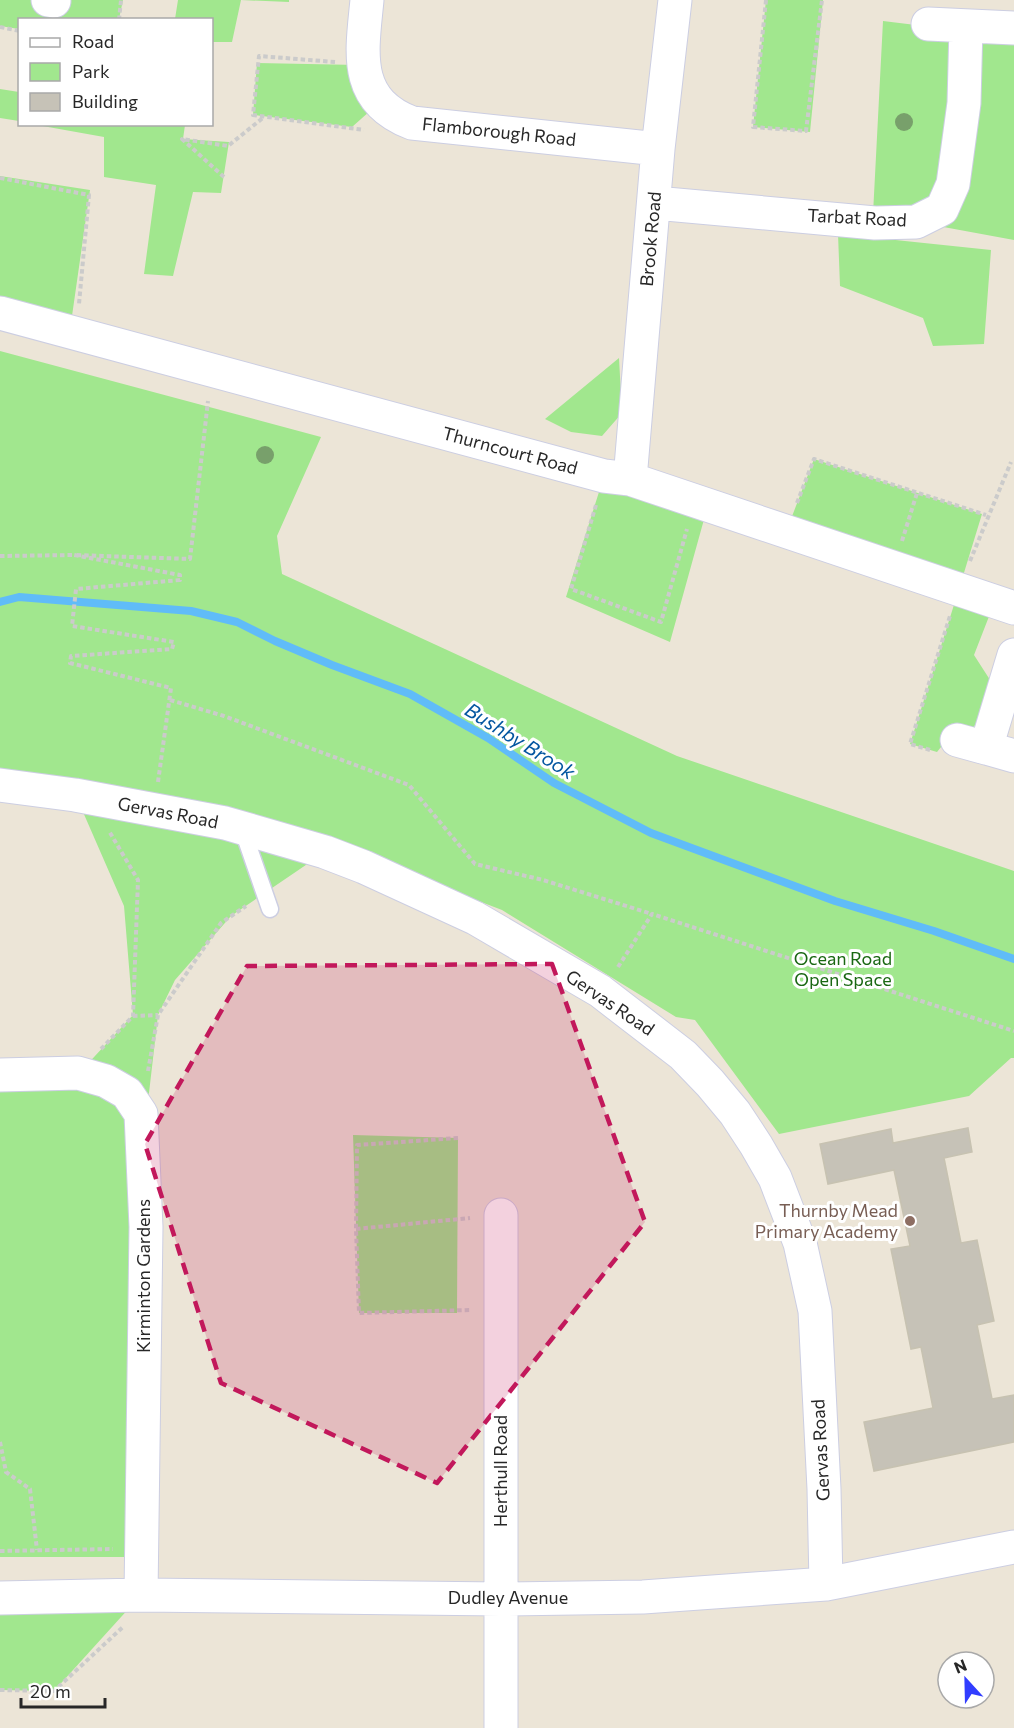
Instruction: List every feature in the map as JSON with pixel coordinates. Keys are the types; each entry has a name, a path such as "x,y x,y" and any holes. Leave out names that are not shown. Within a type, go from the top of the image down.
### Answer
{"street":[{"name":"Flamborough Road","path":"367,0 363,64 366,81 386,109 400,118 412,123 658,149"},
{"name":"Brook Road","path":"617,478 655,203 658,149 675,0"},
{"path":"928,24 1014,28"},
{"name":"Tarbat Road","path":"655,203 875,223 916,222 942,209 953,184 964,103 966,26"},
{"name":"Thurncourt Road","path":"0,313 617,478 695,501 1014,608"},
{"path":"974,749 1014,655"},
{"name":"Gervas Road","path":"0,785 89,798 225,823 325,852 364,867 475,918 600,992 683,1055 735,1113 756,1145 775,1178 800,1243 815,1311 824,1489 826,1584"},
{"path":"0,1075 78,1073 106,1081 127,1093 141,1114"},
{"name":"Kirminton Gardens","path":"141,1114 146,1227 142,1548 149,1595"},
{"name":"Herthull Road","path":"501,1215 501,1728"},
{"name":"Dudley Avenue","path":"0,1598 149,1595 501,1599 643,1597 826,1584 1013,1548"}],"lane":[{"path":"242,828 267,902"}],"path":[{"path":"119,18 121,0"},
{"path":"766,0 753,127 807,132 822,0"},
{"path":"0,27 18,31"},
{"path":"363,64 259,57 253,115 365,130 386,109"},
{"path":"224,177 182,139 228,146 264,117"},
{"path":"0,178 89,195 76,334"},
{"path":"0,556 74,555 190,559 212,371"},
{"path":"786,532 814,459 986,515"},
{"path":"974,749 910,744 959,589 1011,462"},
{"path":"617,478 571,589 661,622 695,501"},
{"path":"894,568 917,493"},
{"path":"74,555 180,575 180,580 76,589 72,626 174,642 172,649 71,656 70,663 171,688 158,782"},
{"path":"170,700 224,716 409,785 475,864 543,880 1014,1031"},
{"path":"78,1073 133,1016 138,880 89,798"},
{"path":"141,1114 158,1015 221,923 267,902"},
{"path":"600,992 652,914"},
{"path":"133,1016 158,1015"},
{"path":"458,1138 357,1145 356,1229 359,1313 501,1309"},
{"path":"356,1229 501,1215"},
{"path":"0,1442 6,1472 30,1489 37,1550"},
{"path":"0,1551 142,1548"},
{"path":"0,1690 54,1691 149,1595"}],"highlighted area":[{"path":"552,964 645,1222 437,1483 221,1383 145,1144 247,966"}],"green space":[{"path":"0,0 123,0 119,18 18,18 18,29 0,26"},
{"path":"178,0 241,0 232,42 213,42 213,18 175,18"},
{"path":"241,0 289,0 289,2"},
{"path":"766,0 823,0 810,132 753,127"},
{"path":"883,21 1014,37 1014,240 873,214"},
{"path":"257,63 358,65 379,103 352,127 253,115"},
{"path":"0,89 18,92 18,121 0,118"},
{"path":"43,126 185,126 183,139 229,142 221,193 193,192 173,276 144,274 156,185 104,177 104,137"},
{"path":"0,176 90,190 71,323 0,307"},
{"path":"838,234 991,250 984,344 933,346 923,318 840,286"},
{"name":"Ocean Road Open Space","path":"0,351 321,437 277,536 282,574 677,756 1014,871 1014,1058 1011,1058 969,1096 779,1134 695,1020 676,1017 502,910 328,843 325,852 231,916 175,980 158,1015 149,1093 141,1114 82,1070 133,1015 124,906 83,812 0,798"},
{"path":"619,358 622,413 602,436 571,432 545,419"},
{"path":"814,459 982,514 959,589 786,532"},
{"path":"604,476 708,505 670,642 566,597"},
{"path":"959,589 995,601 974,655 1001,697 967,734 949,737 937,752 910,744"},
{"path":"0,1087 105,1090 134,1124 126,1557 0,1557"},
{"path":"353,1135 458,1138 457,1313 359,1313"},
{"path":"141,1595 54,1691 0,1690 0,1598"}],"building":[{"path":"968,1128 972,1152 944,1158 961,1243 977,1240 994,1321 977,1325 992,1399 1014,1395 1014,1442 874,1471 864,1422 933,1408 921,1347 911,1349 891,1249 910,1246 894,1170 828,1184 820,1144 891,1129 893,1143"}],"waterway":[{"name":"Bushby Brook","path":"0,602 19,597 191,611 237,622 332,665 410,694 488,738 554,783 651,833 835,901 934,931 1014,959"}],"place":[{"name":"Thurnby Mead Primary Academy","path":"910,1221"}]}
